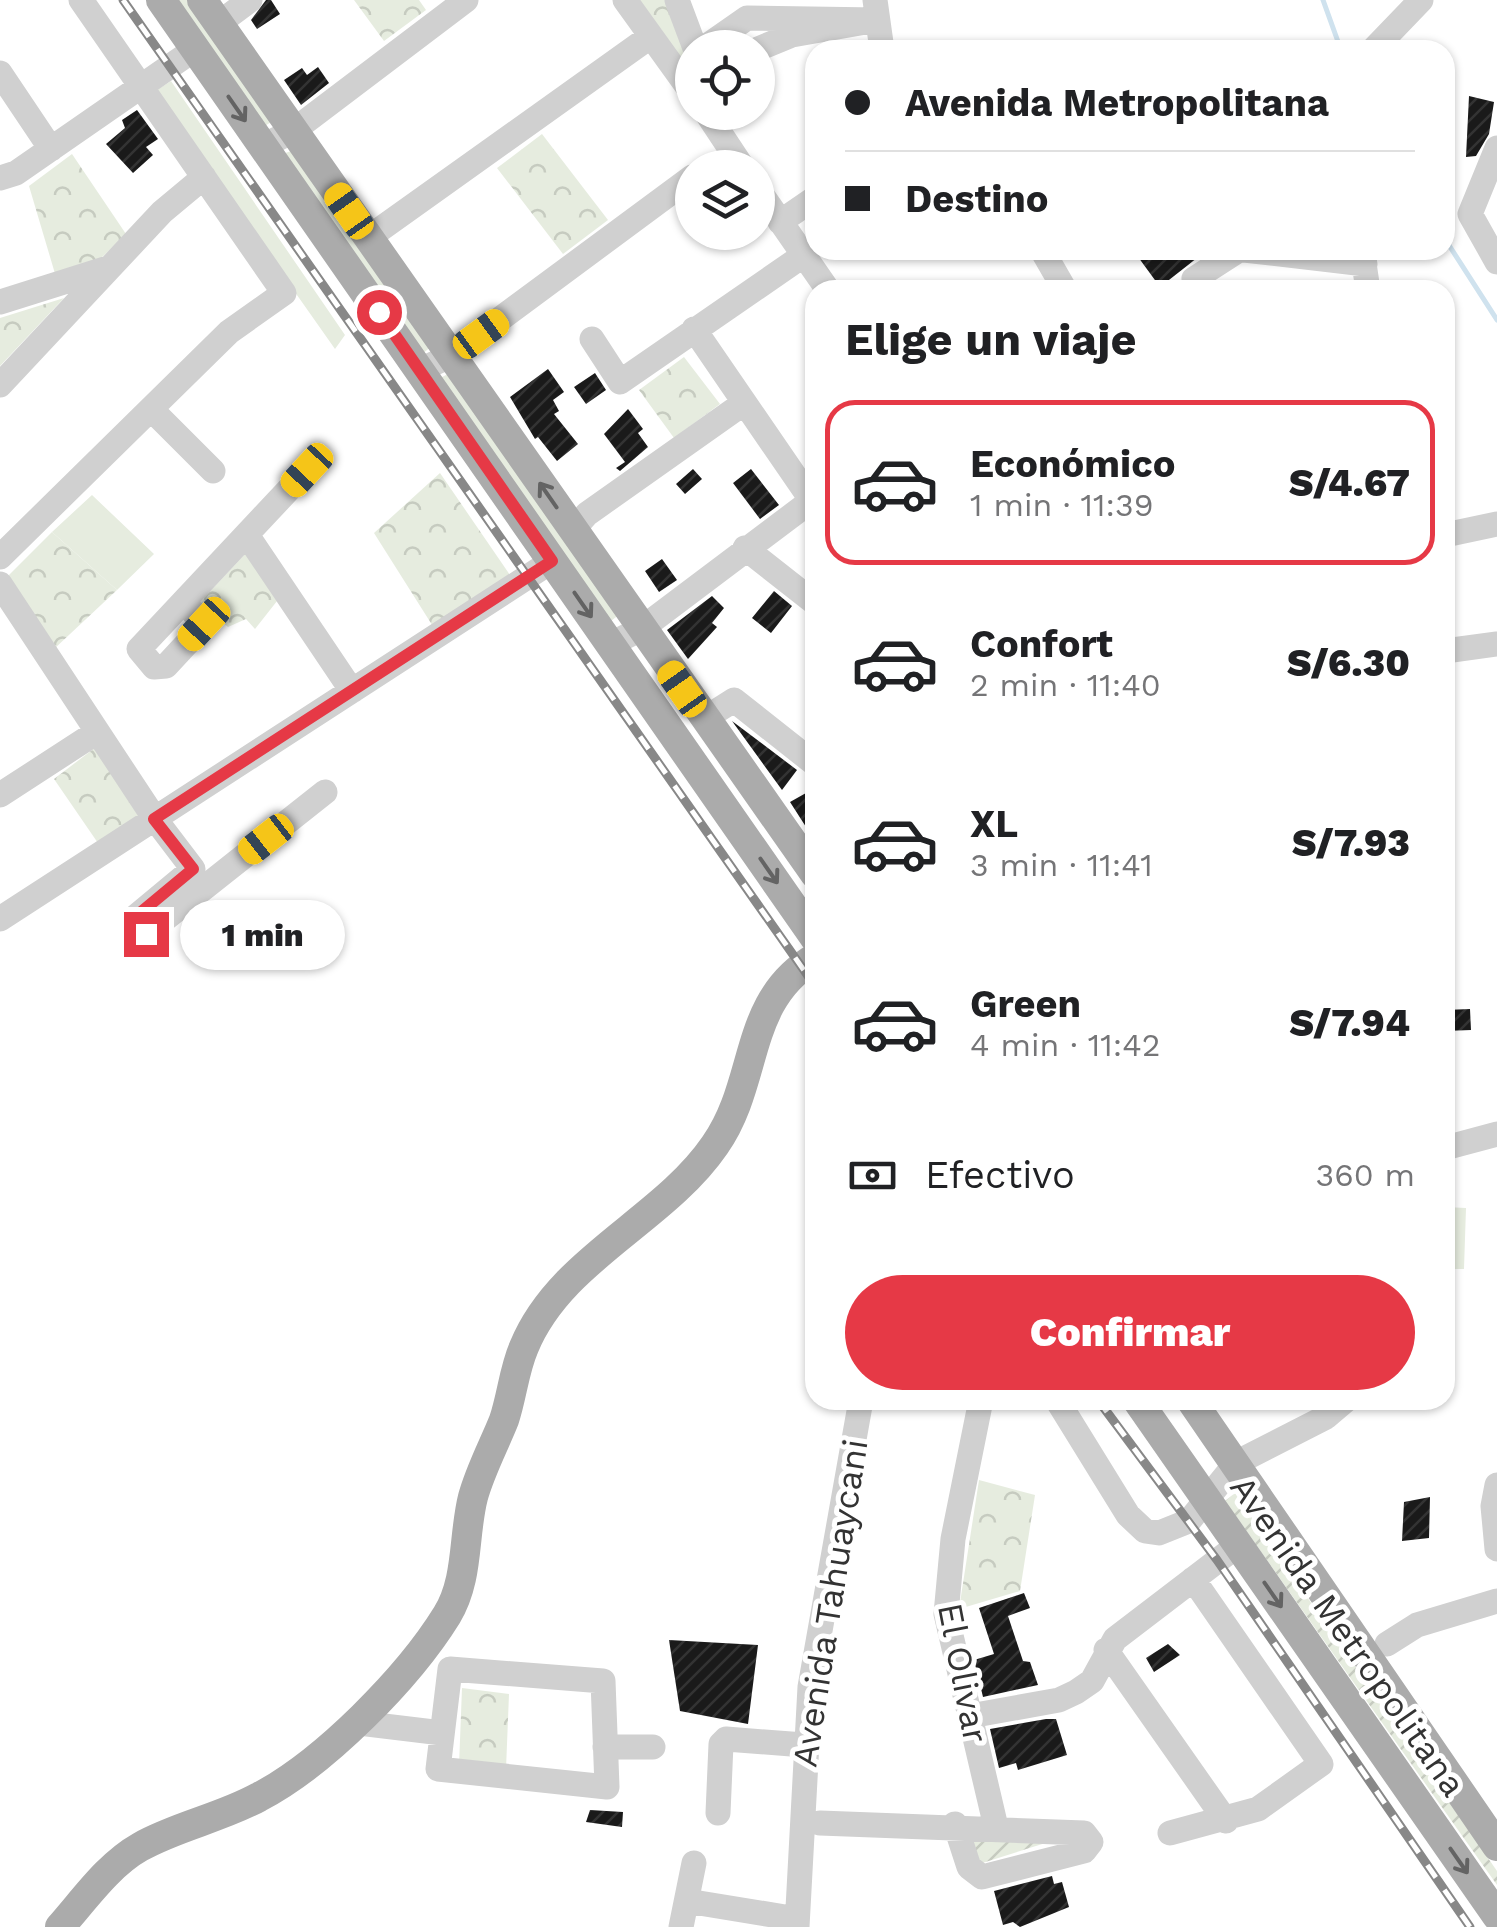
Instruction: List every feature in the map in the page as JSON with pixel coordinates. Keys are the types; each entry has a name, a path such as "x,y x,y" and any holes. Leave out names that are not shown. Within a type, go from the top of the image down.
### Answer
{"main road":[{"path":"161,0 805,924"},
{"path":"210,12 805,860"},
{"path":"60,1927 105,1875 138,1848 260,1797 359,1723 448,1614 460,1586 473,1496 505,1417 523,1348 540,1315 569,1283 689,1176 715,1146 741,1101 762,1013 780,985 805,966"},
{"name":"Avenida Metropolitana","path":"1144,1410 1497,1916"},
{"name":"Avenida Metropolitana","path":"1198,1410 1377,1650 1497,1846"},
{"path":"1334,1681 1377,1650"}],"street":[{"path":"0,557 229,332 284,293 81,0"},
{"path":"210,12 250,0"},
{"path":"263,146 293,131 466,0"},
{"path":"625,0 651,36 675,55"},
{"path":"677,0 688,30"},
{"path":"1383,40 1421,0"},
{"path":"741,30 747,18 876,10"},
{"path":"775,42 876,10"},
{"path":"876,10 880,40"},
{"path":"368,238 651,36"},
{"path":"0,178 16,173 195,48"},
{"path":"0,73 51,148"},
{"path":"1497,148 1470,214 1497,262"},
{"path":"0,385 162,212 204,177"},
{"path":"420,370 450,356 675,190"},
{"path":"780,222 805,205"},
{"path":"592,339 620,382 804,255 775,214"},
{"path":"1194,280 1226,260"},
{"path":"1310,260 1365,268"},
{"path":"0,302 110,268"},
{"path":"694,329 805,488"},
{"path":"572,530 587,514 744,403"},
{"path":"151,408 213,470"},
{"path":"183,602 307,470"},
{"path":"610,644 641,629 805,506"},
{"path":"1455,533 1497,524"},
{"path":"247,535 352,691"},
{"path":"745,548 805,596"},
{"path":"0,919 552,561"},
{"path":"0,584 154,819 193,869 134,918 146,934 325,792"},
{"path":"1455,650 1497,644"},
{"path":"704,719 734,700 805,756"},
{"path":"0,795 98,732"},
{"path":"1455,1145 1497,1134"},
{"name":"Avenida Tahuaycani","path":"797,1923 804,1745 859,1410"},
{"name":"El Olivar","path":"978,1410 946,1587 946,1614 996,1826"},
{"path":"1063,1410 1128,1515 1145,1531 1158,1532 1189,1521 1236,1464 1334,1410"},
{"path":"1497,1485 1497,1549"},
{"path":"970,1716 1058,1700 1076,1692 1092,1681 1106,1650 1238,1544"},
{"path":"1170,1833 1258,1808 1321,1764 1193,1578"},
{"path":"1377,1650 1417,1625 1497,1602"},
{"path":"1106,1650 1226,1820"},
{"path":"450,1669 603,1680 607,1788 438,1769 442,1733 450,1669"},
{"path":"359,1723 442,1733"},
{"path":"718,1813 721,1744 726,1739 804,1745"},
{"path":"606,1747 653,1747"},
{"path":"820,1822 955,1824 996,1826 1084,1833 1091,1842 1084,1851 982,1877 969,1867 955,1824"},
{"path":"681,1927 694,1863"},
{"path":"687,1901 797,1923"}],"green space":[{"path":"175,0 190,0 273,121 263,127"},
{"path":"354,0 419,0 426,10 384,41"},
{"path":"633,0 673,0 685,30 675,30 675,57"},
{"path":"171,81 345,335 335,349 154,92"},
{"path":"542,134 608,220 563,254 497,168"},
{"path":"291,151 432,346 422,354 280,155"},
{"path":"72,154 126,234 95,264 56,277 29,186"},
{"path":"64,298 0,366 0,318"},
{"path":"684,357 720,404 674,438 639,390"},
{"path":"450,373 620,614 607,624 440,378"},
{"path":"440,473 510,575 434,628 374,533"},
{"path":"92,495 154,554 117,590 52,532"},
{"path":"52,532 117,590 54,649 7,577"},
{"path":"247,552 281,596 255,629 246,619 228,627 199,603"},
{"path":"96,747 143,818 100,846 54,779"},
{"path":"1455,1207 1466,1208 1464,1269 1455,1269"},
{"path":"979,1480 1035,1495 1020,1591 959,1609"},
{"path":"1235,1493 1497,1871 1497,1885 1225,1501"},
{"path":"462,1688 509,1694 506,1769 459,1766"},
{"path":"967,1834 1071,1835 976,1865"}],"building":[{"path":"266,0 271,0 280,14 257,29 251,20"},
{"path":"318,67 329,83 301,105 284,80 302,68 307,75"},
{"path":"1469,96 1494,102 1489,134 1476,156 1466,157"},
{"path":"137,110 158,139 146,147 153,155 133,173 106,144 125,128 122,120"},
{"path":"1140,260 1194,260 1169,280 1155,280"},
{"path":"548,369 564,392 553,400 559,411 554,414 578,444 557,461 538,437 535,439 510,397"},
{"path":"595,373 606,390 586,404 574,387"},
{"path":"628,409 643,429 638,433 648,447 620,471 616,468 625,462 604,434"},
{"path":"693,469 702,479 685,494 676,484"},
{"path":"751,469 779,505 760,519 733,483"},
{"path":"662,559 677,580 659,592 645,571"},
{"path":"774,591 792,606 771,633 752,618"},
{"path":"712,596 724,608 712,623 717,627 688,659 667,630"},
{"path":"732,721 797,770 782,790"},
{"path":"805,794 805,825 790,802"},
{"path":"1470,1009 1471,1030 1455,1031 1455,1010"},
{"path":"1430,1497 1429,1538 1402,1541 1404,1502"},
{"path":"1024,1593 1030,1608 1008,1616 1023,1661 1030,1662 1038,1685 983,1697 974,1660 994,1654 979,1608"},
{"path":"669,1640 758,1645 748,1724 680,1711"},
{"path":"1168,1644 1180,1655 1154,1672 1146,1658"},
{"path":"1056,1719 1067,1755 1018,1770 1016,1763 999,1768 990,1729"},
{"path":"590,1810 623,1812 622,1827 586,1822"},
{"path":"1052,1876 1054,1884 1062,1882 1069,1907 1020,1927 1013,1922 1003,1925 994,1891"}],"waterway":[{"path":"1323,0 1337,40"},
{"path":"1455,255 1497,320"}],"railway":[{"path":"123,0 805,972"},
{"path":"1105,1410 1217,1560 1470,1927"}],"route":[{"path":"146,934 134,918 193,869 154,819 552,561 379,312"}]}
